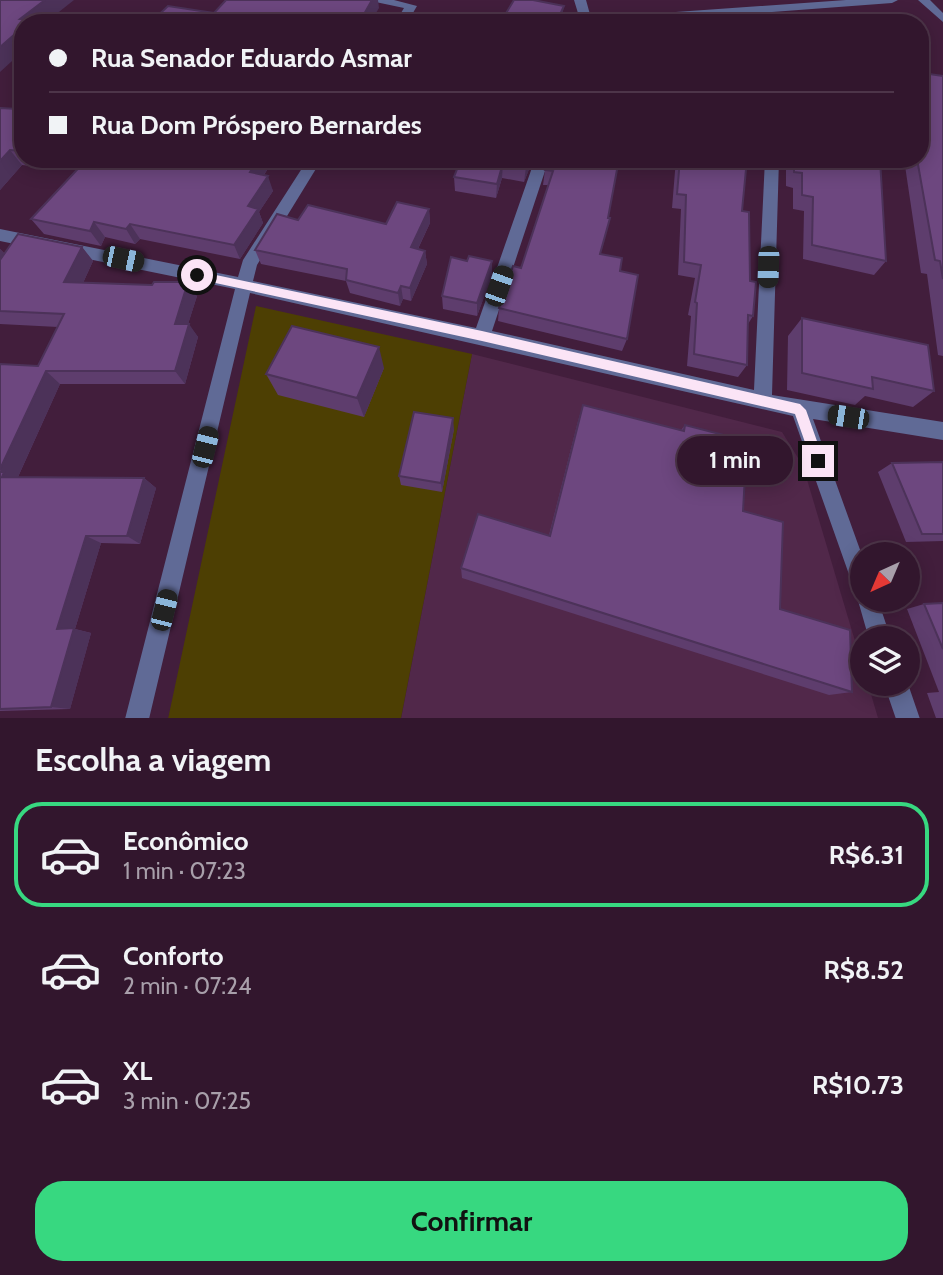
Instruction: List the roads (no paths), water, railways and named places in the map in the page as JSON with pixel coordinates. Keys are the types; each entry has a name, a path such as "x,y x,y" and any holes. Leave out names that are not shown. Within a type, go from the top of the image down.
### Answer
{"street":[{"path":"372,0 410,3"},
{"path":"698,14 892,0"},
{"path":"924,0 943,19"},
{"path":"137,718 246,285 249,264 309,168"},
{"path":"482,336 539,168"},
{"path":"764,401 772,168"},
{"path":"0,235 25,238 482,336 800,410 943,431"},
{"path":"800,410 850,552"},
{"path":"900,696 908,718"}]}
